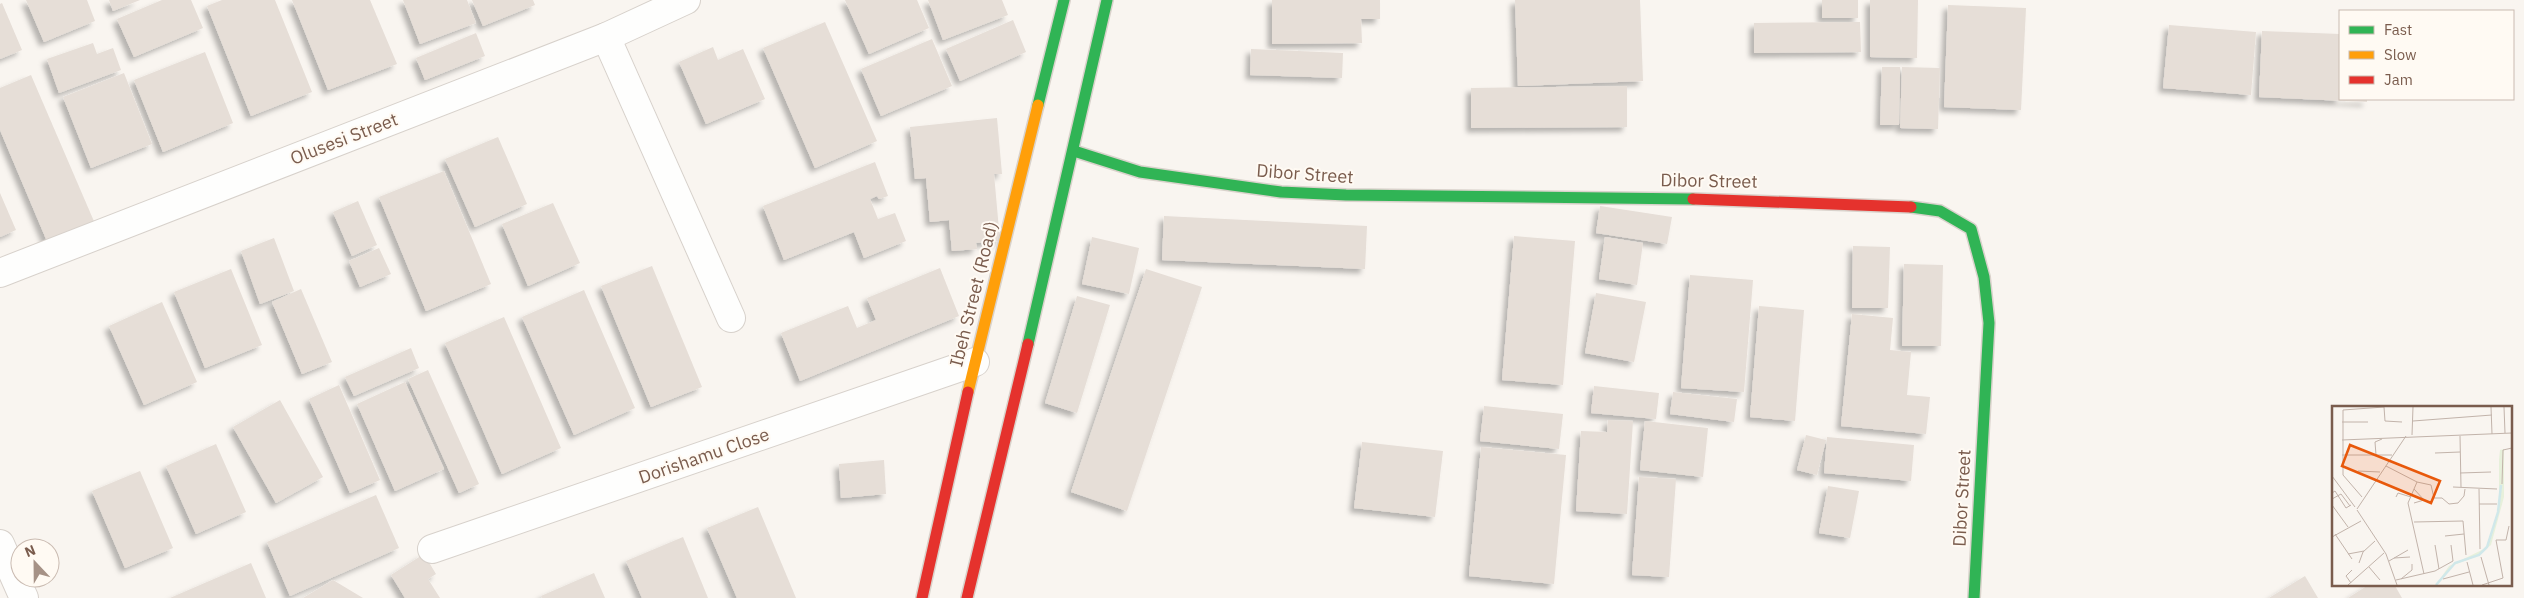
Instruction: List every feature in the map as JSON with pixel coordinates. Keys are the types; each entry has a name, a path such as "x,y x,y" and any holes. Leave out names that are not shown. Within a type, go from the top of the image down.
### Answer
{"street":[{"name":"Olusesi Street","path":"0,273 606,37 686,0"},
{"name":"Ibeh Street (Road)","path":"922,598 975,362 1064,0"},
{"path":"966,598 1074,151 1107,0"},
{"path":"606,37 731,318"},
{"name":"Dibor Street","path":"1074,151 1140,172 1281,192 1346,195 1726,198 1900,205 1940,211 1971,229 1984,277 1987,305 1988,323 1974,598"},
{"name":"Dorishamu Close","path":"432,549 975,362"},
{"path":"0,544 24,598"}],"building":[{"path":"26,0 87,0 95,21 44,42"},
{"path":"109,0 140,0 113,11"},
{"path":"162,0 191,0 203,28 134,57 117,19"},
{"path":"222,0 275,0 312,92 251,116 207,6"},
{"path":"292,0 370,0 397,64 328,90"},
{"path":"403,0 467,0 476,23 420,44"},
{"path":"472,0 533,0 535,5 483,26"},
{"path":"845,0 917,0 929,28 869,54"},
{"path":"928,0 1002,0 1008,15 943,40"},
{"path":"1272,0 1380,0 1380,19 1361,19 1362,43 1272,44"},
{"path":"1515,0 1640,0 1643,81 1518,86"},
{"path":"1822,0 1858,0 1858,18 1822,18"},
{"path":"1870,0 1918,0 1917,58 1870,57"},
{"path":"2,3 22,50 0,59 0,4"},
{"path":"1948,5 2026,8 2021,110 1944,107"},
{"path":"1013,20 1026,52 960,81 946,49"},
{"path":"825,22 877,141 815,168 763,48"},
{"path":"1860,22 1861,52 1754,53 1754,23"},
{"path":"2169,25 2256,32 2251,95 2163,88"},
{"path":"2262,31 2339,34 2339,100 2367,100 2367,102 2259,97"},
{"path":"476,33 485,56 425,80 416,58"},
{"path":"932,39 952,86 881,116 861,69"},
{"path":"93,43 97,54 113,48 121,70 59,93 47,59"},
{"path":"713,47 718,60 743,49 765,99 706,124 679,62"},
{"path":"1251,49 1343,53 1342,78 1250,75"},
{"path":"205,52 233,123 163,152 134,80"},
{"path":"1882,67 1900,67 1899,125 1880,125"},
{"path":"1902,67 1940,68 1938,129 1900,128"},
{"path":"124,73 152,144 91,168 63,97"},
{"path":"31,75 96,226 49,246 0,130 0,88"},
{"path":"1627,86 1627,127 1471,128 1471,88"},
{"path":"997,118 1002,174 994,174 1000,241 976,243 977,249 952,251 949,220 930,222 926,178 915,179 910,127"},
{"path":"498,137 527,204 475,227 445,159"},
{"path":"875,162 888,196 879,199 877,196 870,199 878,219 895,213 906,241 864,258 854,232 784,260 763,206"},
{"path":"444,171 491,284 426,311 379,197"},
{"path":"0,193 16,230 0,237"},
{"path":"358,201 377,245 352,256 333,212"},
{"path":"553,203 580,263 528,286 502,224"},
{"path":"1600,206 1672,217 1667,244 1596,233"},
{"path":"1164,216 1367,226 1365,269 1162,260"},
{"path":"1514,236 1575,241 1563,385 1502,380"},
{"path":"1092,237 1139,248 1129,294 1082,284"},
{"path":"1605,237 1643,243 1637,285 1599,279"},
{"path":"274,238 294,291 260,304 241,251"},
{"path":"1853,246 1890,247 1888,308 1852,308"},
{"path":"379,248 391,274 360,287 349,261"},
{"path":"1904,264 1943,265 1941,346 1902,346"},
{"path":"652,266 702,387 651,407 601,286"},
{"path":"940,268 959,316 800,381 781,333 848,306 857,328 876,320 867,298"},
{"path":"231,269 262,345 205,368 174,292"},
{"path":"1146,269 1202,287 1127,511 1071,492"},
{"path":"1690,275 1753,280 1744,392 1681,388"},
{"path":"301,289 332,362 302,374 272,302"},
{"path":"584,290 635,408 574,435 522,317"},
{"path":"1596,293 1646,302 1634,362 1585,353"},
{"path":"1077,296 1110,305 1077,413 1045,403"},
{"path":"162,302 197,382 144,405 109,326"},
{"path":"1759,306 1804,310 1795,421 1750,417"},
{"path":"1852,314 1893,318 1890,350 1911,352 1907,395 1930,397 1926,434 1841,426"},
{"path":"504,317 561,448 502,474 445,343"},
{"path":"411,348 419,368 354,396 345,377"},
{"path":"428,370 479,484 459,493 408,379"},
{"path":"405,382 444,469 395,491 357,404"},
{"path":"339,385 380,480 350,493 309,399"},
{"path":"1594,386 1659,393 1656,419 1591,413"},
{"path":"1673,392 1737,399 1734,422 1670,414"},
{"path":"280,400 323,477 276,503 233,427"},
{"path":"1484,406 1563,414 1559,449 1480,441"},
{"path":"1608,420 1633,421 1627,514 1576,511 1581,431 1607,432"},
{"path":"1645,421 1708,428 1703,477 1640,470"},
{"path":"1806,435 1826,440 1817,475 1797,470"},
{"path":"1827,437 1914,445 1911,481 1824,473"},
{"path":"1362,442 1443,451 1435,517 1354,508"},
{"path":"216,444 246,512 196,534 166,466"},
{"path":"1481,447 1566,455 1554,584 1469,576"},
{"path":"884,460 886,494 841,498 839,464"},
{"path":"140,471 173,548 125,568 92,491"},
{"path":"1639,477 1676,479 1669,577 1632,575"},
{"path":"1828,486 1859,491 1850,538 1819,533"},
{"path":"376,495 399,548 290,596 267,542"},
{"path":"758,507 796,598 737,598 707,528"},
{"path":"683,537 708,598 642,598 626,561"},
{"path":"424,554 436,574 428,579 440,598 405,598 391,575"},
{"path":"251,563 266,598 170,598"},
{"path":"594,573 605,598 542,598 541,596"},
{"path":"2305,576 2318,598 2269,598"},
{"path":"333,580 363,598 303,598"},
{"path":"2367,586 2395,586 2402,598 2348,598"}],"traffic: fast":[{"path":"1038,105 1064,0"},
{"path":"1028,344 1107,0"},
{"path":"1074,151 1140,172 1281,192 1346,195 1693,199"},
{"path":"1911,207 1940,211 1971,229 1984,277 1989,323 1974,598"}],"traffic: slow":[{"path":"968,392 1038,105"}],"traffic: jam":[{"path":"1693,199 1911,207"},
{"path":"967,598 1028,344"},
{"path":"922,598 968,392"}]}
